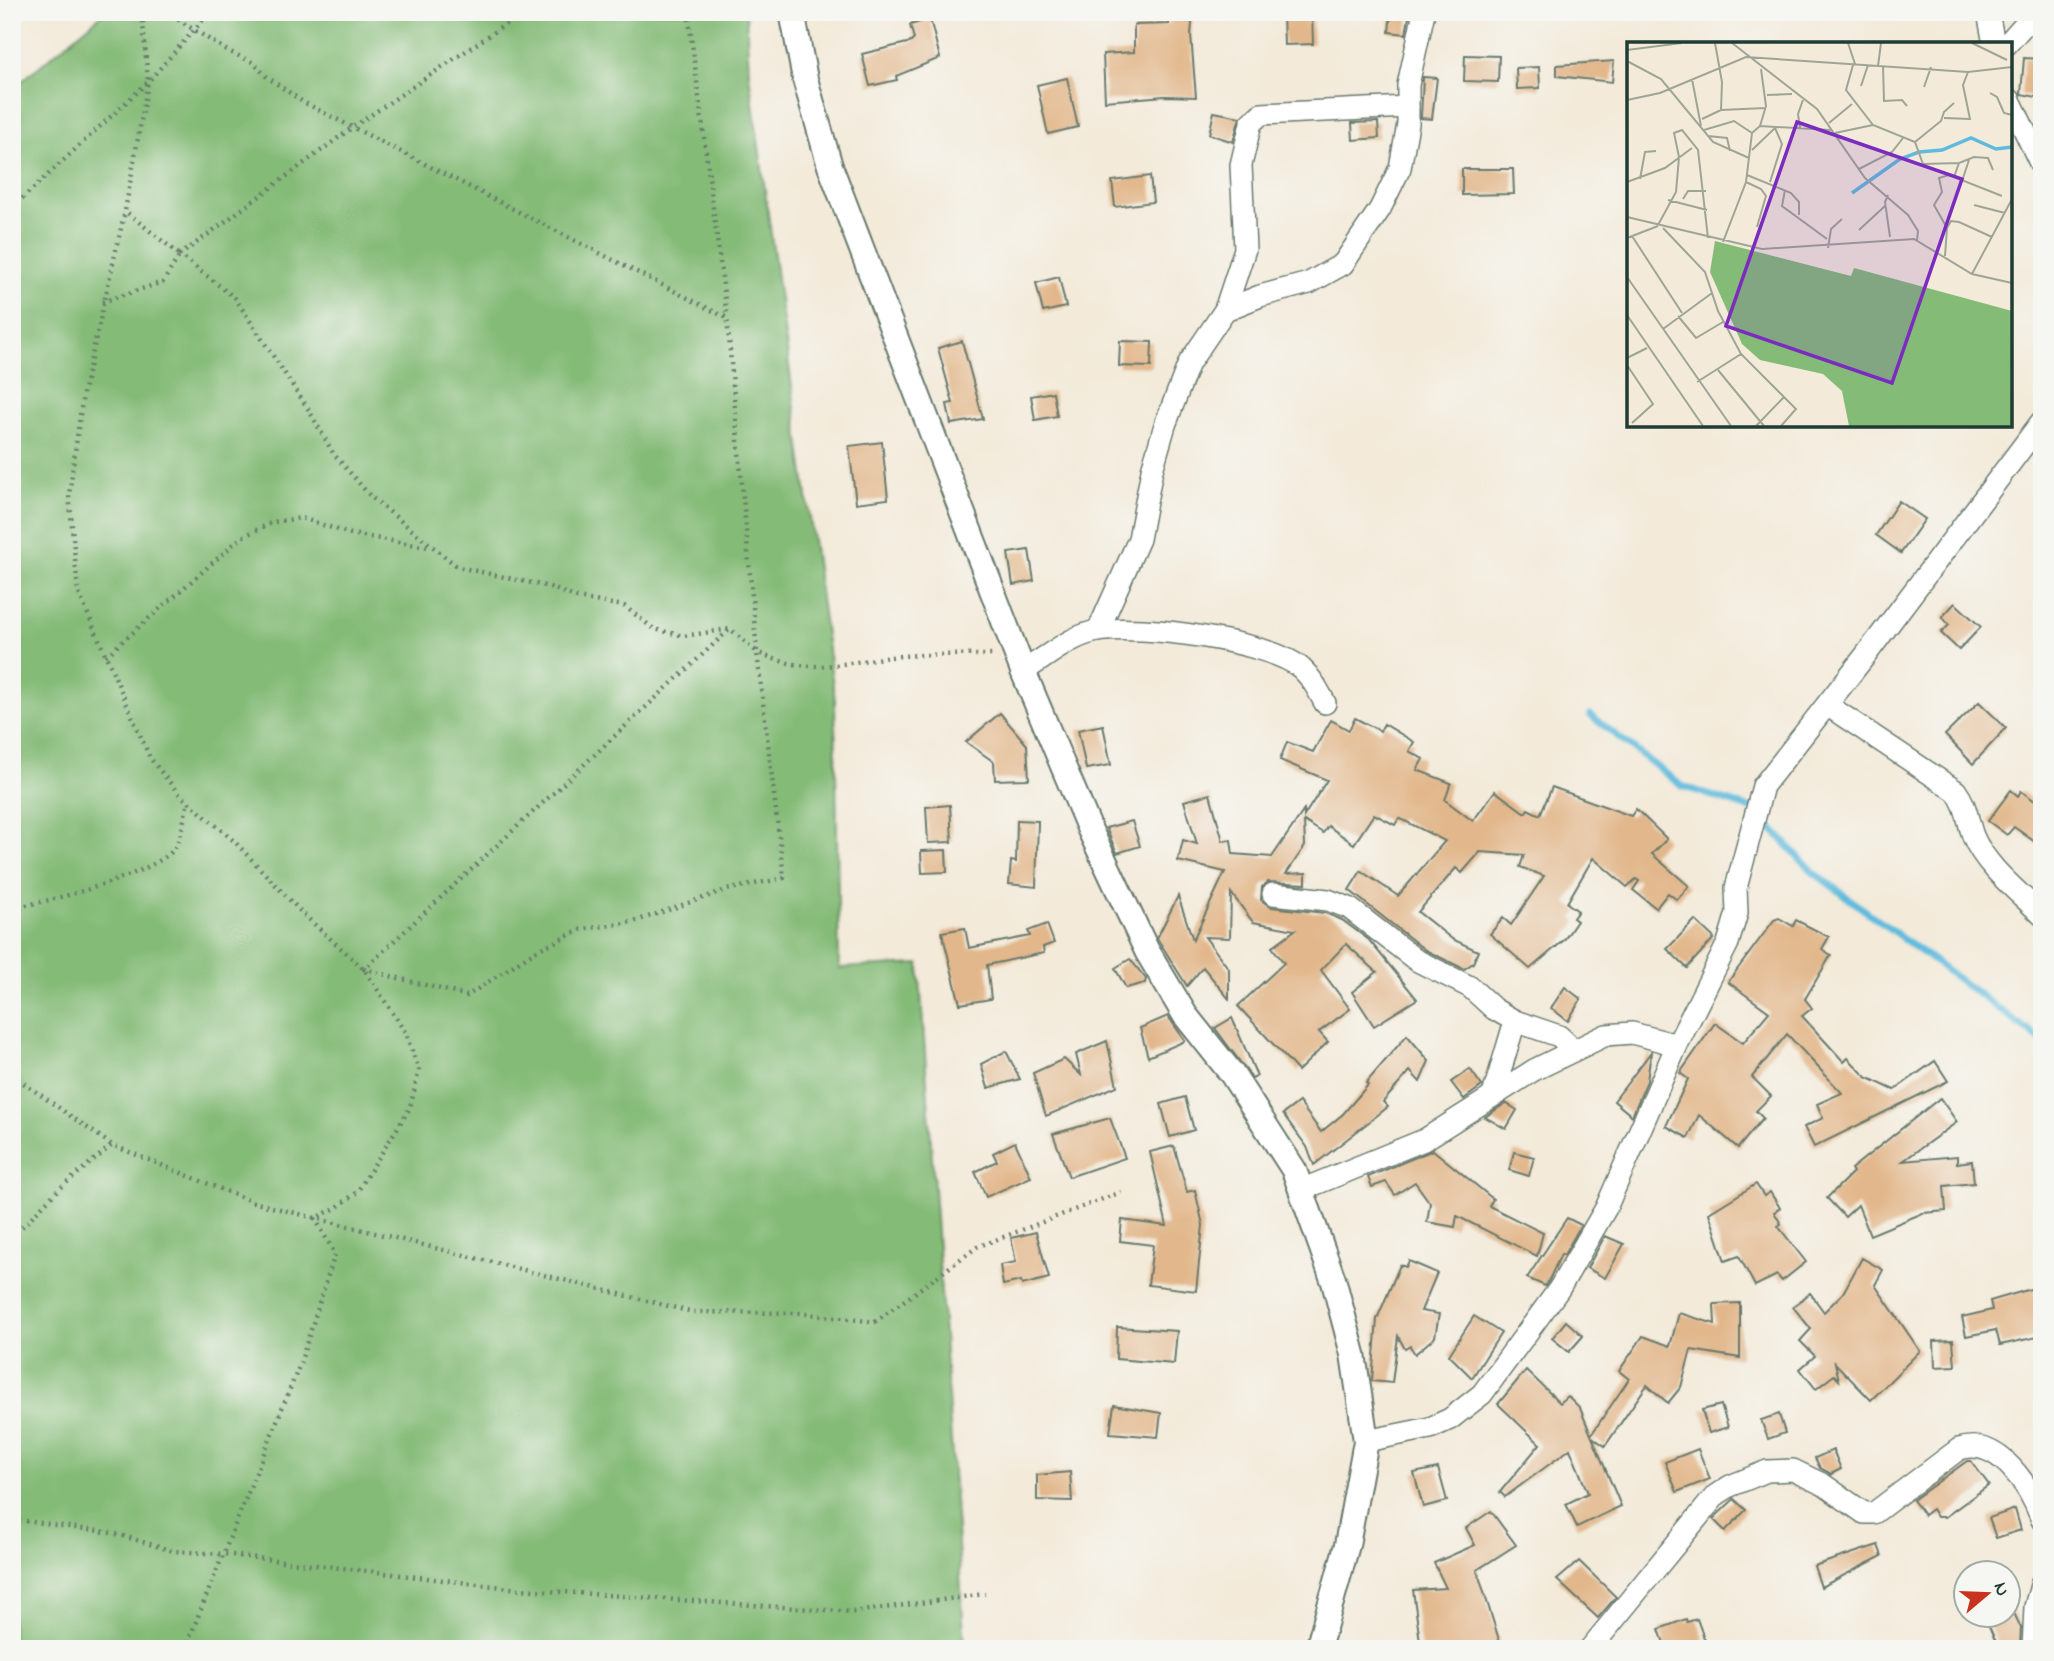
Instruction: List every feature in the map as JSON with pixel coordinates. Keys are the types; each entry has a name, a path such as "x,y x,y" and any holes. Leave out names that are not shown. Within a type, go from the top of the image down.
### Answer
{"street":[{"path":"792,12 805,79 830,166 1021,663 1090,830 1147,951 1185,1015 1232,1074 1279,1143 1319,1235 1346,1324 1366,1441 1347,1545 1318,1649"},
{"path":"1225,310 1259,296 1309,283 1343,264 1380,209 1400,168 1408,107 1408,85 1424,12"},
{"path":"1988,12 1994,42"},
{"path":"2009,42 2024,26 2042,15"},
{"path":"2012,104 2042,167"},
{"path":"1098,631 1139,539 1152,470 1184,376 1225,310 1245,249 1241,165 1251,123 1256,116 1408,107"},
{"path":"1366,1441 1430,1428 1450,1419 1482,1394 1559,1289 1606,1208 1677,1045 1728,943 1737,914 1735,888 1763,786 2042,421"},
{"path":"1021,663 1098,631 1194,636 1259,647 1299,666 1314,681 1325,703"},
{"path":"1827,705 1956,791 1967,806 1973,837 1987,858 2042,915"},
{"path":"1273,894 1328,900 1349,908 1416,960 1470,987 1494,1009 1515,1021 1552,1032 1574,1050"},
{"path":"1493,1095 1515,1021"},
{"path":"1300,1190 1424,1140 1534,1070 1606,1035 1632,1032 1677,1045"},
{"path":"1590,1649 1716,1495 1767,1471 1793,1470 1824,1485 1864,1513 1874,1513 1959,1449 1972,1445 1993,1452 2012,1468 2036,1504 2042,1520"},
{"path":"2033,1649 2035,1607 2042,1582"}],"path":[{"path":"142,12 148,82 125,211 83,394 69,495 78,591 149,758 188,802 234,841 303,914 364,969 405,1032 419,1070 410,1108 358,1192 336,1208 315,1218"},
{"path":"166,12 226,50 254,63 267,77 303,102 727,318"},
{"path":"12,208 148,82 209,12"},
{"path":"103,302 163,282 180,255 353,128 524,12"},
{"path":"364,969 467,996 535,951 582,929 633,922 726,890 784,878 757,652 727,318 688,12"},
{"path":"125,211 235,298 310,412 333,453 371,497 458,567 550,587 577,598 624,606 654,629 684,636 730,629 757,652 783,664 811,669 904,656 1021,663"},
{"path":"106,656 242,537 274,522 301,519 351,534 430,547"},
{"path":"364,969 730,629"},
{"path":"12,907 70,894 162,860 175,847 188,802"},
{"path":"12,1076 112,1145 253,1202 692,1311 799,1313 875,1322 977,1247 1023,1228 1063,1217 1085,1205 1121,1192"},
{"path":"12,1237 59,1189 112,1145"},
{"path":"186,1649 300,1364 335,1254 315,1218"},
{"path":"12,1519 114,1534 173,1551 223,1554 519,1588 855,1612 985,1594"}],"green space":[{"path":"105,12 746,12 749,74 835,700 839,968 919,964 965,1649 12,1649 12,89"}],"building":[{"path":"1170,12 1193,12 1191,35 1196,97 1165,96 1105,101 1103,54 1134,52 1134,25 1169,24"},
{"path":"1283,12 1312,12 1313,44 1284,45"},
{"path":"1391,12 1410,12 1406,34 1389,32"},
{"path":"930,19 940,58 896,76 897,80 870,86 862,54 911,42 914,39 910,25"},
{"path":"1465,55 1499,56 1498,82 1464,81"},
{"path":"2024,58 2042,59 2042,98 2021,94"},
{"path":"1614,61 1612,82 1557,76 1557,65"},
{"path":"1539,67 1540,88 1517,89 1516,68"},
{"path":"1423,77 1437,78 1432,119 1421,118"},
{"path":"1067,78 1078,127 1048,134 1037,85"},
{"path":"1214,112 1240,117 1233,142 1209,134"},
{"path":"1378,122 1379,138 1353,140 1352,123"},
{"path":"1462,169 1513,169 1514,194 1462,195"},
{"path":"1150,176 1153,202 1115,207 1112,181"},
{"path":"1059,277 1066,307 1043,312 1036,283"},
{"path":"962,341 983,419 951,424 947,404 953,403 938,348"},
{"path":"1120,341 1152,342 1151,367 1119,366"},
{"path":"1053,392 1057,416 1035,420 1031,396"},
{"path":"882,442 888,499 856,503 849,446"},
{"path":"1899,501 1925,519 1901,553 1876,535"},
{"path":"1029,550 1034,581 1013,585 1008,553"},
{"path":"1955,603 1981,627 1959,650 1941,633 1949,625 1942,617"},
{"path":"1979,702 2006,728 1973,764 1945,735"},
{"path":"1000,713 1027,745 1029,779 995,780 994,762 966,742"},
{"path":"1355,718 1380,731 1384,724 1414,742 1409,751 1423,759 1417,770 1451,783 1445,800 1473,821 1495,791 1525,813 1528,809 1540,815 1552,787 1631,816 1636,809 1667,839 1652,854 1689,886 1677,900 1668,893 1656,908 1633,890 1639,881 1636,879 1627,887 1593,858 1567,903 1578,911 1573,918 1577,921 1564,940 1530,969 1490,934 1503,918 1511,925 1544,876 1520,867 1524,855 1480,852 1462,873 1456,868 1418,912 1452,939 1478,951 1473,963 1464,969 1425,950 1349,890 1361,871 1398,896 1445,841 1399,818 1395,825 1374,814 1354,844 1328,826 1323,833 1304,821 1305,846 1286,874 1306,873 1306,884 1268,882 1262,887 1261,900 1271,907 1325,913 1342,920 1369,940 1417,999 1374,1026 1352,992 1377,972 1346,944 1321,970 1350,1009 1319,1032 1328,1042 1298,1071 1238,1006 1284,963 1272,947 1295,930 1253,922 1231,893 1230,938 1205,937 1229,969 1229,999 1203,967 1187,986 1157,938 1178,896 1193,940 1225,872 1178,861 1183,840 1197,844 1184,801 1210,794 1223,841 1231,840 1233,854 1272,857 1304,810 1304,816 1327,780 1280,760 1287,742 1313,752 1331,720 1349,730"},
{"path":"1103,725 1111,765 1086,769 1078,730"},
{"path":"2011,790 2018,796 2021,791 2042,806 2042,847 2014,827 2007,835 1988,821"},
{"path":"950,805 952,842 928,843 926,807"},
{"path":"1017,820 1038,821 1036,887 1009,884 1011,861 1016,862"},
{"path":"1132,821 1140,846 1117,853 1106,828"},
{"path":"946,850 947,872 922,873 921,851"},
{"path":"1779,918 1793,926 1796,920 1829,937 1822,949 1831,955 1805,999 1812,1008 1802,1016 1844,1062 1848,1058 1866,1077 1894,1090 1935,1061 1948,1081 1814,1147 1804,1127 1823,1118 1817,1104 1842,1093 1787,1034 1752,1077 1771,1096 1756,1111 1763,1118 1738,1148 1699,1115 1688,1138 1666,1126 1688,1079 1680,1073 1715,1023 1743,1043 1769,1012 1728,982 1774,920"},
{"path":"1695,920 1714,938 1687,968 1667,949"},
{"path":"1047,924 1054,943 1043,947 1044,953 987,965 991,999 960,1004 942,932 965,928 969,948 1030,936 1028,931"},
{"path":"1130,959 1146,979 1145,983 1126,988 1115,968"},
{"path":"1565,987 1581,999 1568,1021 1551,1008"},
{"path":"1168,1016 1185,1041 1148,1057 1140,1028"},
{"path":"1232,1018 1257,1076 1252,1078 1215,1028"},
{"path":"1407,1035 1429,1061 1420,1082 1410,1071 1383,1102 1388,1107 1314,1165 1307,1147 1283,1114 1299,1102 1321,1132 1343,1114"},
{"path":"1107,1041 1117,1086 1046,1116 1033,1073 1064,1059 1081,1075 1076,1054"},
{"path":"1006,1051 1020,1079 988,1088 981,1064"},
{"path":"1651,1052 1647,1081 1632,1116 1614,1101"},
{"path":"1470,1069 1482,1086 1464,1099 1451,1082"},
{"path":"1185,1097 1194,1130 1170,1137 1161,1104"},
{"path":"1940,1098 1957,1122 1903,1161 1957,1156 1957,1163 1972,1161 1974,1183 1944,1186 1946,1211 1923,1213 1870,1235 1858,1205 1845,1217 1827,1198 1853,1172 1851,1169"},
{"path":"1506,1103 1517,1110 1506,1129 1485,1117"},
{"path":"1110,1118 1125,1158 1069,1177 1053,1134"},
{"path":"1015,1142 1031,1177 986,1197 975,1172 997,1161 993,1153"},
{"path":"1174,1146 1187,1192 1195,1190 1203,1225 1196,1291 1148,1285 1153,1245 1120,1241 1122,1220 1167,1226 1150,1152"},
{"path":"1433,1150 1493,1199 1489,1206 1543,1233 1537,1256 1457,1216 1455,1227 1427,1222 1430,1203 1415,1182 1395,1195 1386,1182 1372,1187 1368,1177"},
{"path":"1514,1152 1534,1157 1529,1176 1509,1170"},
{"path":"1756,1184 1764,1196 1770,1192 1780,1208 1774,1212 1781,1224 1778,1226 1806,1262 1782,1281 1777,1275 1755,1286 1739,1256 1725,1261 1709,1213"},
{"path":"1567,1218 1581,1225 1564,1255 1561,1254 1548,1282 1545,1286 1527,1278"},
{"path":"1036,1232 1049,1278 1022,1285 1021,1281 1003,1285 1000,1265 1016,1262 1011,1238"},
{"path":"1605,1236 1624,1244 1605,1278 1587,1268"},
{"path":"1862,1258 1883,1270 1875,1285 1920,1351 1871,1400 1835,1363 1839,1380 1834,1375 1816,1389 1800,1369 1815,1356 1800,1341 1811,1329 1793,1307 1810,1293 1824,1312 1843,1293"},
{"path":"1409,1261 1437,1273 1421,1311 1439,1314 1435,1337 1415,1354 1410,1346 1405,1349 1398,1336 1392,1383 1372,1381 1377,1319 1400,1265 1406,1267"},
{"path":"2034,1288 2042,1336 2000,1345 1996,1330 1966,1336 1962,1317 1992,1310 1990,1301"},
{"path":"1740,1303 1740,1358 1691,1350 1681,1387 1668,1403 1647,1385 1605,1446 1592,1437 1621,1506 1577,1527 1566,1504 1588,1493 1570,1449 1505,1497 1500,1492 1540,1444 1498,1404 1526,1370 1560,1403 1568,1396 1580,1408 1591,1435 1629,1379 1619,1371 1643,1336 1670,1346 1679,1313 1715,1324 1714,1304"},
{"path":"1474,1316 1501,1333 1472,1378 1449,1355"},
{"path":"1566,1321 1583,1336 1569,1352 1552,1338"},
{"path":"1117,1327 1177,1331 1174,1364 1116,1359"},
{"path":"1953,1340 1955,1366 1935,1367 1934,1341"},
{"path":"1114,1405 1161,1413 1158,1437 1110,1433"},
{"path":"1721,1405 1728,1427 1709,1433 1702,1410"},
{"path":"1779,1414 1785,1433 1768,1439 1761,1420"},
{"path":"1698,1449 1710,1479 1677,1492 1665,1462"},
{"path":"1833,1450 1841,1469 1831,1474 1820,1468 1815,1458"},
{"path":"1967,1461 1971,1461 1989,1485 1945,1517 1937,1517 1932,1509 1924,1515 1913,1500"},
{"path":"1438,1468 1447,1501 1423,1507 1414,1473"},
{"path":"1070,1472 1072,1501 1037,1500 1037,1475"},
{"path":"1734,1499 1746,1510 1725,1531 1713,1519"},
{"path":"2015,1509 2021,1530 1996,1538 1989,1518"},
{"path":"1491,1511 1516,1545 1477,1570 1502,1649 1421,1649 1413,1590 1446,1588 1434,1563 1475,1545 1466,1528"},
{"path":"1878,1545 1882,1556 1821,1587 1814,1566"},
{"path":"1579,1561 1616,1597 1598,1618 1557,1580"},
{"path":"1686,1619 1687,1622 1697,1619 1708,1649 1666,1649 1659,1629"},
{"path":"1991,1630 2021,1630 2020,1644 1999,1649"}],"waterway":[{"path":"1590,715 1682,786 1754,810 1813,872 2042,1041"}]}
